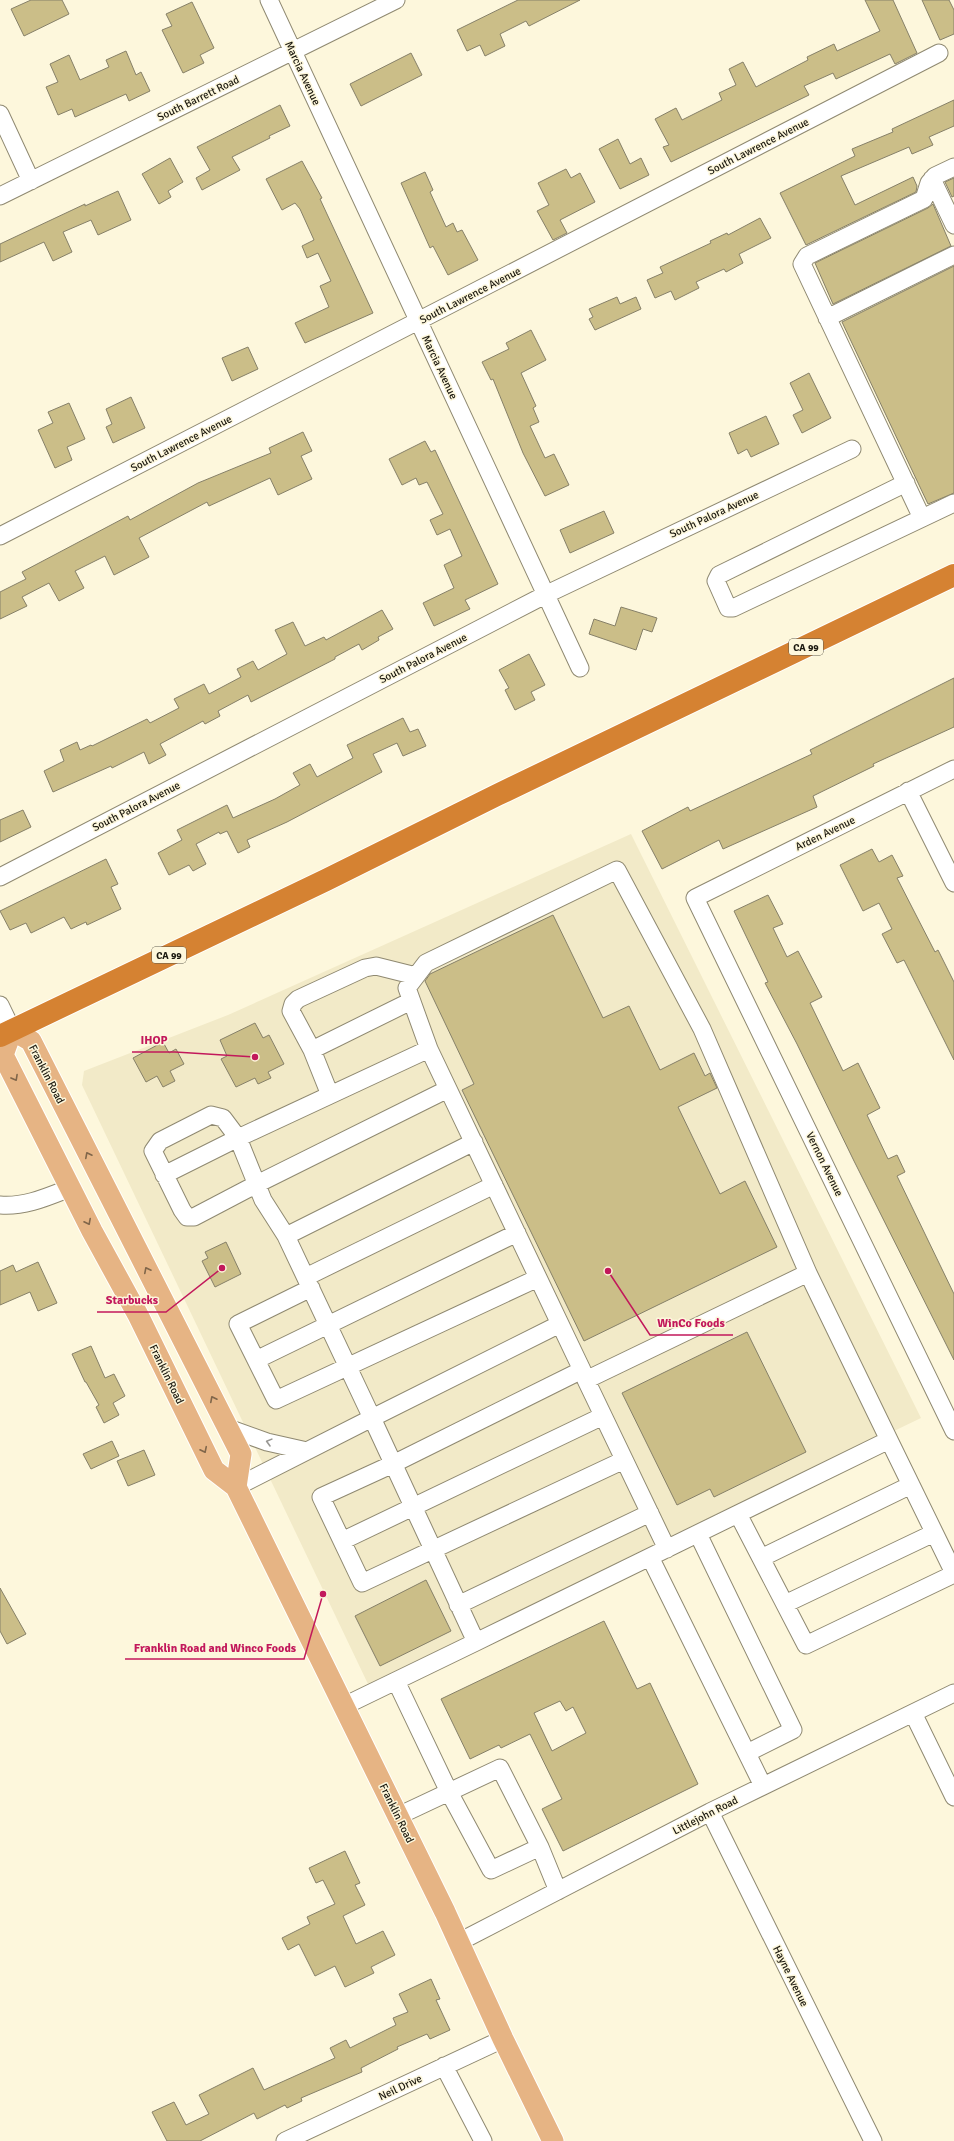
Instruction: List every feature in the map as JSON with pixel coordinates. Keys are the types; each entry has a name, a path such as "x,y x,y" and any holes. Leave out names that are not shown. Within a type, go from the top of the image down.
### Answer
{"highway":[{"name":"CA 99","path":"6,1033 319,884 504,792 954,575"}],"main road":[{"name":"Franklin Road","path":"236,1487 241,1454 228,1428 30,1041 6,1033 3,1055 70,1188 138,1315 214,1470 236,1487 398,1816 459,1942 503,2039 553,2141"}],"street":[{"name":"Marcia Avenue","path":"269,0 580,668"},
{"name":"South Barrett Road","path":"0,196 396,0"},
{"name":"South Lawrence Avenue","path":"0,536 939,53"},
{"path":"0,114 31,181"},
{"path":"922,518 802,264 807,256 924,199 932,179 954,167"},
{"path":"932,179 954,225"},
{"path":"827,318 954,254"},
{"name":"South Palora Avenue","path":"0,877 545,594 852,449"},
{"path":"906,483 719,575 716,581 728,608 733,608 954,503"},
{"name":"Arden Avenue","path":"695,898 954,769"},
{"path":"908,791 954,883"},
{"path":"667,1549 429,1049 407,988 426,963 617,870 702,1029 808,1273 954,1574 806,1645 738,1514"},
{"name":"Vernon Avenue","path":"695,898 954,1430"},
{"path":"330,1095 312,1050 292,1011 293,1004 298,999 365,968 376,966 416,976"},
{"path":"312,1050 411,1001"},
{"path":"0,1005 6,1033"},
{"path":"164,1175 238,1138 429,1049"},
{"path":"448,1089 256,1184 194,1217 187,1217 164,1175 153,1151 160,1142 211,1115 222,1118 238,1138 256,1184 263,1200 286,1236 476,1642"},
{"path":"286,1236 474,1142"},
{"path":"494,1185 308,1283 238,1324 276,1400 538,1278"},
{"path":"0,1205 31,1202 70,1188"},
{"path":"256,1360 517,1232"},
{"path":"624,1460 362,1583 321,1497 808,1273"},
{"path":"236,1487 560,1324"},
{"path":"342,1541 604,1416"},
{"path":"228,1428 267,1442 307,1451"},
{"path":"344,1706 889,1440"},
{"path":"761,1558 911,1485"},
{"path":"458,1605 650,1513"},
{"path":"785,1604 934,1533"},
{"path":"698,1534 793,1730 747,1753"},
{"path":"650,1557 763,1786"},
{"path":"396,1681 449,1792 491,1870 540,1847"},
{"name":"Littlejohn Road","path":"459,1942 710,1812 954,1693"},
{"path":"913,1713 954,1797"},
{"path":"398,1816 500,1768 540,1847 558,1891"},
{"name":"Hayne Avenue","path":"710,1812 873,2141"},
{"name":"Neil Drive","path":"295,2139 444,2066 503,2039"},
{"path":"444,2066 483,2141"}],"shaded area":[{"path":"631,834 921,1418 368,1684 82,1085 84,1071 228,1015"}],"building":[{"path":"31,0 62,0 69,14 24,36 11,9"},
{"path":"518,0 580,0 529,26 526,21 500,34 505,46 485,56 480,45 467,51 457,30"},
{"path":"865,0 893,0 917,53 895,64 890,54 836,79 833,73 804,86 809,95 671,162 663,147 669,145 655,119 676,108 682,120 722,100 719,93 736,85 729,69 743,62 756,87 808,60 807,57 834,44 837,51 880,31"},
{"path":"922,0 949,0 954,10 954,34 940,40"},
{"path":"192,2 214,48 200,55 204,63 183,73 162,30 172,26 166,14"},
{"path":"126,51 136,75 141,72 150,91 129,101 126,94 75,117 72,109 58,115 46,87 58,82 50,64 69,55 80,80 109,67 106,60"},
{"path":"411,53 422,75 361,106 350,84"},
{"path":"954,100 954,126 929,137 933,145 912,154 909,147 841,176 855,205 913,177 917,186 916,192 806,245 780,193 855,156 852,149 893,132 892,129"},
{"path":"280,105 290,126 232,157 240,170 202,190 196,178 210,170 197,147"},
{"path":"618,139 630,164 641,158 649,175 620,189 599,149"},
{"path":"170,158 183,182 168,191 171,197 159,204 142,174"},
{"path":"302,161 322,198 320,199 373,313 305,343 295,323 329,307 320,286 331,281 318,253 307,258 302,246 314,240 300,209 295,203 282,210 266,179"},
{"path":"566,169 571,178 580,173 595,202 560,220 567,233 553,240 537,211 549,205 538,183"},
{"path":"425,172 433,190 430,192 446,227 453,223 457,232 462,230 478,260 448,275 433,246 430,248 401,183"},
{"path":"954,178 954,196 952,197 945,182"},
{"path":"118,191 131,220 98,235 91,220 63,232 72,252 53,261 44,242 0,262 0,244 85,204 85,206"},
{"path":"933,204 951,246 833,304 815,263 928,208"},
{"path":"760,218 771,238 739,254 743,263 726,272 724,269 696,282 699,288 675,300 671,291 655,298 647,280 663,273 660,267 711,243 710,241 727,233 728,235"},
{"path":"954,266 954,493 928,504 842,322"},
{"path":"617,297 620,304 636,297 641,309 595,330 589,319 593,317 589,309"},
{"path":"531,330 546,360 521,373 536,406 533,408 539,422 530,426 545,458 554,454 569,485 545,496 523,453 493,379 491,380 482,362 509,349 506,343"},
{"path":"248,347 258,369 232,381 222,358"},
{"path":"809,373 831,418 802,433 793,415 803,410 790,383"},
{"path":"131,397 145,428 113,443 106,427 112,424 106,409"},
{"path":"69,403 85,439 67,447 72,460 55,468 38,430 53,423 48,412"},
{"path":"766,416 779,444 751,457 747,449 738,454 729,433"},
{"path":"303,432 312,451 301,456 312,479 278,495 270,478 209,506 207,502 139,538 149,557 114,575 105,556 75,571 84,588 59,601 49,583 22,597 27,606 0,619 0,592 26,579 22,572 128,516 130,520 198,483 271,453 269,448"},
{"path":"425,441 431,452 435,450 498,584 465,600 470,609 434,626 423,603 454,588 444,565 462,556 450,529 437,535 430,520 443,514 427,482 419,485 416,478 402,485 389,459"},
{"path":"604,511 614,533 570,553 560,530"},
{"path":"621,607 657,618 652,632 643,629 636,650 589,634 594,619 615,626"},
{"path":"382,610 393,629 378,637 379,640 362,650 359,644 335,657 335,659 251,702 248,695 218,711 220,716 205,724 203,721 160,744 166,755 149,764 144,752 112,768 111,766 53,792 44,771 64,761 60,750 77,742 80,750 91,745 92,746 147,719 150,723 179,708 174,699 204,684 209,694 241,677 237,669 253,661 258,670 287,654 275,630 293,622 305,646 324,637 326,640"},
{"path":"529,654 545,685 531,692 535,700 515,710 505,690 509,688 499,670"},
{"path":"954,678 954,727 873,764 874,766 813,796 817,807 723,849 719,840 662,869 642,831 688,807 690,811 812,754 810,750"},
{"path":"403,718 410,732 418,729 426,746 403,756 397,743 373,754 382,772 287,822 247,840 250,847 238,853 227,831 220,834 219,832 196,844 206,864 193,871 189,865 169,875 158,853 182,840 177,830 227,805 233,818 275,799 300,785 293,773 310,764 317,777 353,758 347,745"},
{"path":"23,810 31,827 0,842 0,820"},
{"path":"872,849 879,862 892,855 903,876 897,878 935,952 938,950 954,982 954,1060 904,960 897,963 882,934 892,929 879,903 863,911 840,865"},
{"path":"106,859 118,884 111,887 121,909 87,925 86,922 71,929 64,917 31,933 26,923 10,930 0,911"},
{"path":"768,895 783,924 773,928 787,957 798,951 822,997 810,1003 843,1071 858,1063 880,1108 867,1115 888,1159 897,1155 905,1172 897,1176 954,1294 954,1360 797,1044 765,983 768,982 734,911"},
{"path":"553,915 603,1018 629,1006 660,1070 694,1053 705,1076 710,1073 717,1088 678,1107 720,1194 745,1181 777,1247 584,1341 462,1090 474,1084 425,981 430,974"},
{"path":"255,1023 263,1038 269,1035 284,1064 268,1072 271,1078 258,1084 255,1078 236,1087 221,1059 227,1056 220,1040"},
{"path":"163,1042 169,1053 176,1049 184,1064 170,1071 175,1081 163,1087 157,1076 146,1082 133,1058"},
{"path":"226,1242 241,1274 215,1287 202,1261 208,1258 205,1252"},
{"path":"38,1262 57,1303 38,1311 30,1292 0,1305 0,1271 13,1265 16,1272"},
{"path":"747,1332 806,1452 714,1497 710,1489 677,1505 622,1393"},
{"path":"91,1346 105,1378 114,1374 125,1396 113,1403 119,1415 104,1423 96,1407 99,1405 85,1382 72,1354"},
{"path":"112,1441 119,1456 91,1469 83,1454"},
{"path":"144,1450 155,1475 128,1486 117,1461"},
{"path":"426,1580 451,1631 380,1666 355,1616"},
{"path":"0,1588 26,1634 7,1644 0,1631"},
{"path":"604,1621 637,1689 650,1683 698,1784 563,1851 542,1809 562,1799 530,1734 501,1748 499,1745 470,1759 441,1699","holes":["560,1701 566,1711 573,1707 586,1733 552,1751 534,1713"]},
{"path":"345,1851 360,1883 355,1885 365,1905 343,1916 356,1944 383,1931 395,1955 371,1967 374,1973 345,1987 335,1966 315,1976 299,1944 288,1950 282,1938 310,1924 307,1917 335,1904 323,1880 316,1883 309,1868"},
{"path":"431,1979 440,1999 436,2000 450,2030 430,2039 427,2034 397,2047 398,2049 361,2068 362,2072 301,2098 302,2101 287,2108 285,2105 257,2119 254,2113 200,2141 167,2141 152,2112 174,2102 186,2125 209,2114 199,2095 253,2068 264,2090 335,2058 330,2048 346,2040 350,2048 396,2025 393,2018 408,2012 399,1994"}],"place":[{"name":"IHOP","path":"255,1057"},
{"name":"Starbucks","path":"222,1268"},
{"name":"WinCo Foods","path":"608,1271"},
{"name":"Franklin Road and Winco Foods","path":"323,1594"}]}
